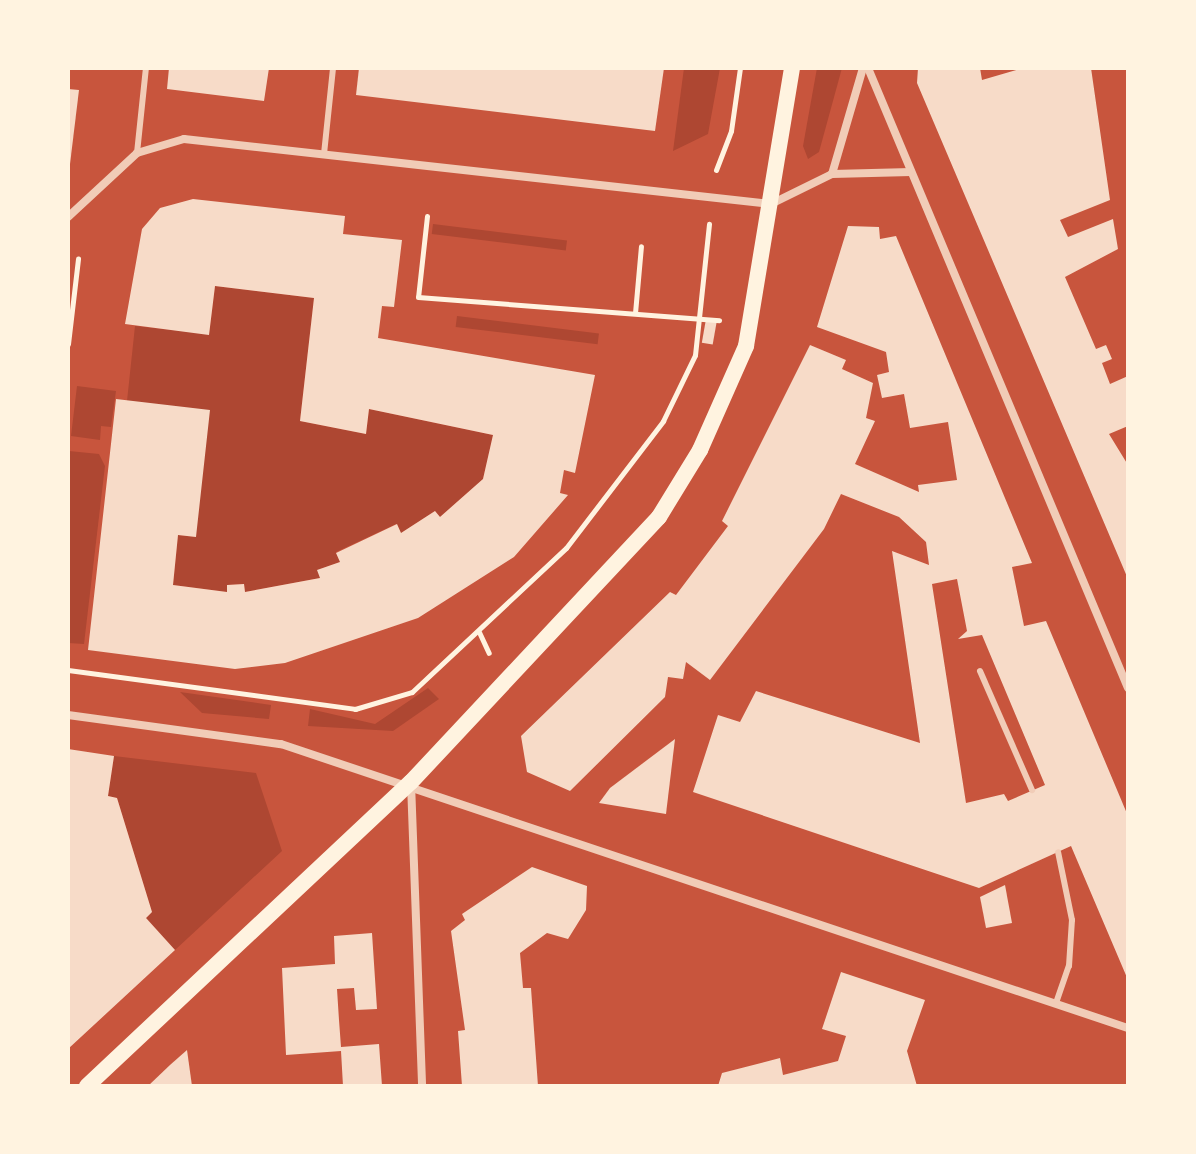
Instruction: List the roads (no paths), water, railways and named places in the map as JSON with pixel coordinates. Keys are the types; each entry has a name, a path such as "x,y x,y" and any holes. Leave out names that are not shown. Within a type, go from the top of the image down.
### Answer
{"main road":[{"path":"87,1086 411,782 484,698 605,580 685,478 746,346 792,68"}],"street":[{"path":"832,174 865,68"},
{"path":"865,68 1128,688"},
{"path":"68,217 137,153 184,139 771,204 832,174 911,172"},
{"path":"68,715 281,744 411,782 1128,1028"},
{"path":"411,782 422,1086"}],"lane":[{"path":"137,153 146,68"},
{"path":"324,154 333,68"},
{"path":"980,671 1032,790"},
{"path":"1056,1003 1069,966 1072,920 1058,852"}]}
